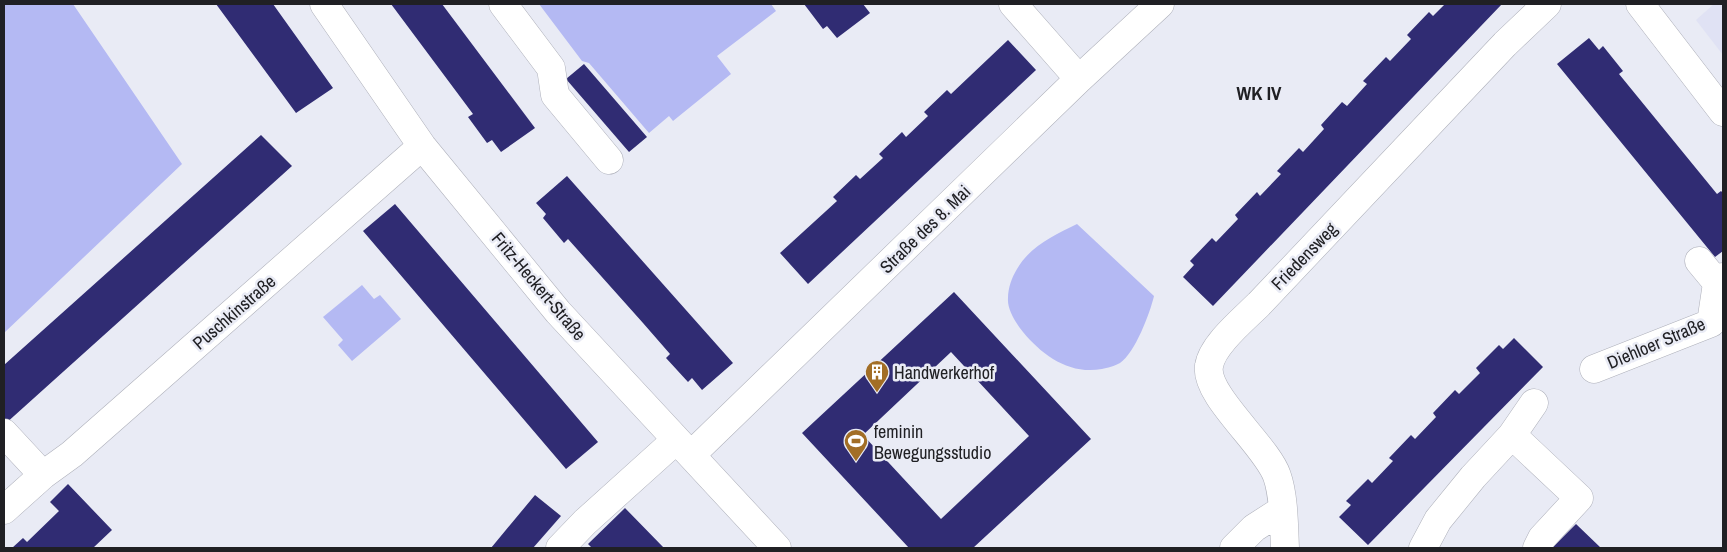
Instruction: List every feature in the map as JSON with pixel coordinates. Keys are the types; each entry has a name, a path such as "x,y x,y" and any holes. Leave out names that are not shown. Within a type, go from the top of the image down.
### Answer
{"street":[{"name":"Fritz-Heckert-Straße","path":"324,4 422,146 558,312 777,548"},
{"path":"503,4 551,68 555,95 609,160"},
{"path":"1013,4 1079,79"},
{"name":"Straße des 8. Mai","path":"560,548 585,522 683,448 1160,4"},
{"name":"Friedensweg","path":"1285,548 1277,476 1269,460 1223,401 1212,382 1208,368 1213,355 1258,304 1493,57 1546,4"},
{"path":"1640,4 1723,112"},
{"name":"Puschkinstraße","path":"4,510 44,475 72,454 422,146"},
{"name":"Diehloer Straße","path":"1594,369 1711,323 1721,283 1699,261"},
{"path":"1423,548 1438,520 1473,477 1512,435 1534,403"},
{"path":"4,433 44,475"},
{"path":"1512,435 1579,498 1542,538 1537,548"},
{"path":"1234,548 1254,528 1282,510"}],"shaded area":[{"path":"4,4 73,4 182,164 4,333"},
{"path":"539,4 771,4 776,11 717,56 731,74 673,121 669,116 649,133 589,63 582,61"},
{"path":"1714,4 1723,4 1723,55 1696,20"},
{"path":"1077,224 1154,296 1145,322 1131,351 1120,363 1102,369 1079,369 1058,362 1048,356 1020,328 1012,316 1008,303 1011,283 1022,261 1044,242"},
{"path":"362,285 374,299 380,295 401,319 352,361 338,345 343,340 323,317"}],"building":[{"path":"216,4 273,4 333,88 296,113"},
{"path":"391,4 442,4 535,128 501,152 492,140 487,143 468,117 473,114"},
{"path":"804,4 863,4 870,13 837,38 827,26 823,29"},
{"path":"1445,4 1502,4 1213,306 1183,277 1194,265 1190,261 1212,238 1216,242 1238,219 1235,215 1257,192 1260,196 1281,174 1277,171 1299,148 1303,152 1324,129 1321,125 1342,102 1347,106 1367,84 1363,81 1386,57 1390,61 1411,39 1407,35 1429,12 1433,16"},
{"path":"1589,38 1599,50 1603,46 1623,71 1619,74 1717,194 1721,191 1723,193 1723,251 1715,257 1557,64"},
{"path":"1008,40 1036,70 808,284 780,253 837,201 833,197 856,175 860,179 883,158 879,154 902,132 906,137 928,116 924,112 947,90 951,94"},
{"path":"584,64 647,137 629,152 566,79"},
{"path":"261,135 292,166 4,425 4,365"},
{"path":"567,176 733,363 702,390 692,378 688,382 666,358 670,354 643,323 568,239 564,243 543,218 546,214 536,203"},
{"path":"395,204 598,442 566,469 363,231"},
{"name":"Handwerkerhof","path":"954,292 1091,439 973,548 909,548 802,433","holes":["951,352 1029,436 941,519 863,435"]},
{"path":"1514,338 1543,367 1368,545 1339,517 1351,505 1346,501 1368,479 1372,483 1393,461 1389,458 1411,435 1415,439 1436,417 1433,413 1455,390 1459,394 1480,373 1476,368 1499,345 1503,349"},
{"path":"68,484 112,530 93,548 12,548 23,538 27,542 59,511 50,502"},
{"path":"535,495 561,516 533,548 491,548"},
{"path":"625,508 664,548 592,548 588,544"},
{"path":"1576,524 1601,548 1552,548"}],"place":[{"name":"Handwerkerhof","path":"877,393"},
{"name":"feminin Bewegungsstudio","path":"856,462"}],"district":[{"name":"WK IV","path":"1259,93"}]}
